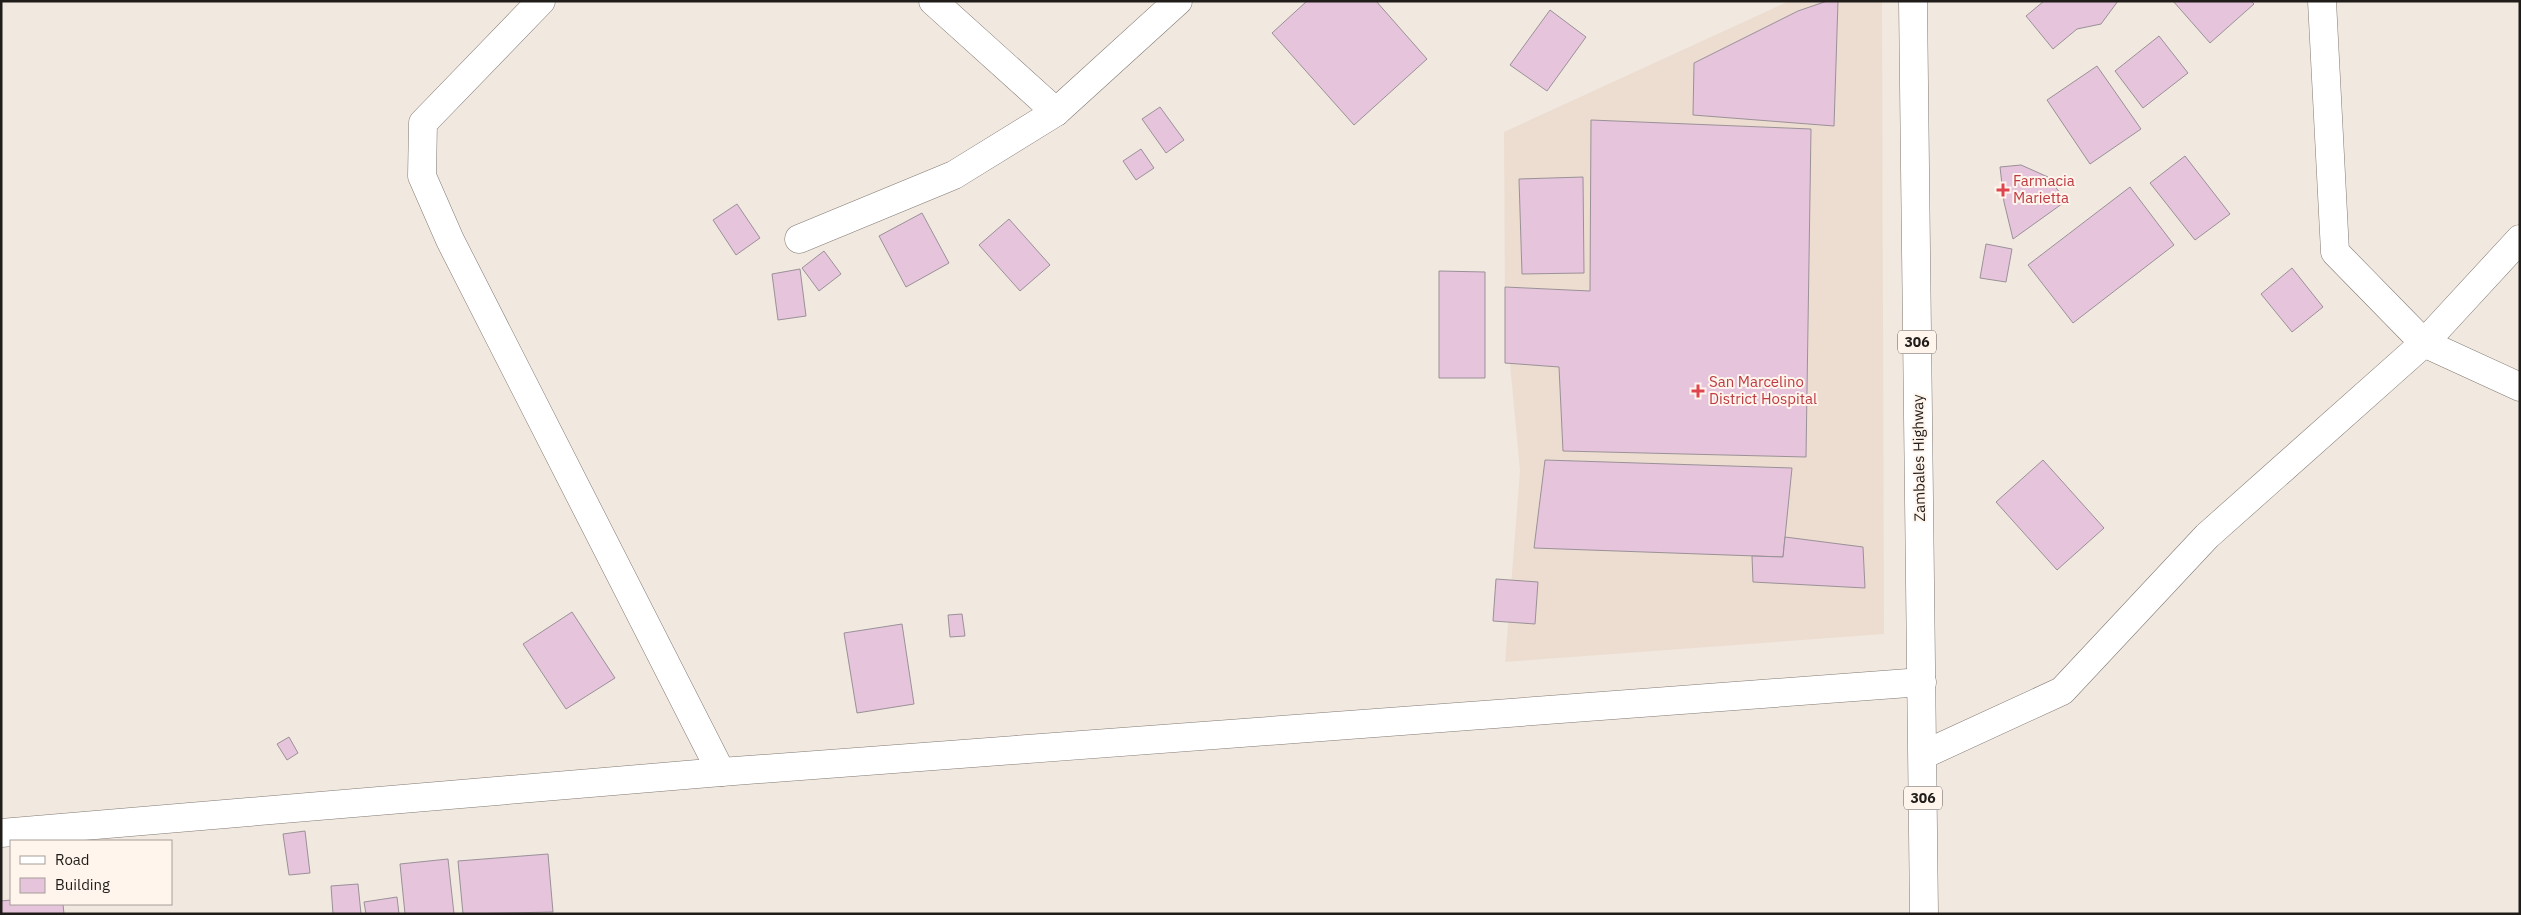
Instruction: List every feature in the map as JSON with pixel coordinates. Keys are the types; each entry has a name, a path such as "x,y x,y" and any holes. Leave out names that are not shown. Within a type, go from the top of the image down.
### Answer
{"street":[{"path":"541,1 423,123 422,176 450,240 720,772"},
{"path":"933,1 1056,112"},
{"path":"799,239 954,175 1056,112 1178,1"},
{"name":"Zambales Highway","path":"1913,1 1924,914"},
{"path":"2322,1 2335,252 2424,343 2520,387"},
{"path":"1923,755 2062,691 2207,536 2424,343 2520,239"},
{"path":"1,833 720,772 1922,682"}],"shaded area":[{"name":"San Marcelino District Hospital","path":"1789,1 1882,1 1884,634 1505,662 1520,471 1505,311 1504,132"}],"building":[{"path":"1307,1 1376,1 1427,59 1354,125 1272,33"},
{"path":"1827,1 1838,1 1834,126 1693,115 1694,63 1798,11"},
{"path":"2044,1 2118,1 2101,24 2077,29 2053,49 2026,16"},
{"path":"2173,1 2251,1 2254,4 2210,43"},
{"path":"1550,10 1586,37 1547,91 1510,65"},
{"path":"2159,36 2188,73 2143,108 2115,71"},
{"path":"2097,66 2141,129 2090,164 2047,100"},
{"path":"1160,107 1184,140 1166,153 1142,119"},
{"path":"1591,120 1811,129 1806,457 1563,451 1559,367 1505,363 1505,287 1590,291"},
{"path":"1141,149 1154,168 1136,180 1123,161"},
{"path":"2185,156 2230,214 2195,240 2150,183"},
{"path":"2021,165 2048,177 2066,201 2013,239 2004,202 2000,167"},
{"path":"1583,177 1584,273 1522,274 1519,179"},
{"path":"2130,187 2174,245 2073,323 2028,265"},
{"path":"737,204 760,238 736,255 713,220"},
{"path":"922,213 949,263 906,287 879,236"},
{"path":"1009,219 1050,265 1020,291 979,245"},
{"path":"1986,244 2012,249 2006,282 1980,278"},
{"path":"824,251 841,274 819,291 802,268"},
{"path":"2292,268 2323,307 2292,332 2261,294"},
{"path":"800,269 806,316 778,320 772,274"},
{"path":"1439,271 1485,272 1485,378 1439,378"},
{"path":"1545,460 1792,468 1783,557 1534,548"},
{"path":"2043,460 2104,528 2057,570 1996,502"},
{"path":"1785,537 1863,547 1865,588 1753,582 1752,556 1783,557"},
{"path":"1496,579 1538,582 1535,624 1493,621"},
{"path":"572,612 615,678 566,709 523,644"},
{"path":"962,614 965,636 950,637 948,615"},
{"path":"902,624 914,704 857,713 844,633"},
{"path":"289,737 298,753 287,760 277,744"},
{"path":"305,831 310,873 289,875 283,834"},
{"path":"548,854 553,912 463,914 458,861"},
{"path":"448,859 454,914 405,914 400,864"},
{"path":"358,884 361,914 333,914 331,886"},
{"path":"397,897 399,914 366,914 364,902"},
{"path":"10,900 10,905 63,905 64,914 1,914 1,901"}],"place":[{"name":"Farmacia Marietta","path":"2003,190"},
{"name":"San Marcelino District Hospital","path":"1698,391"}]}
